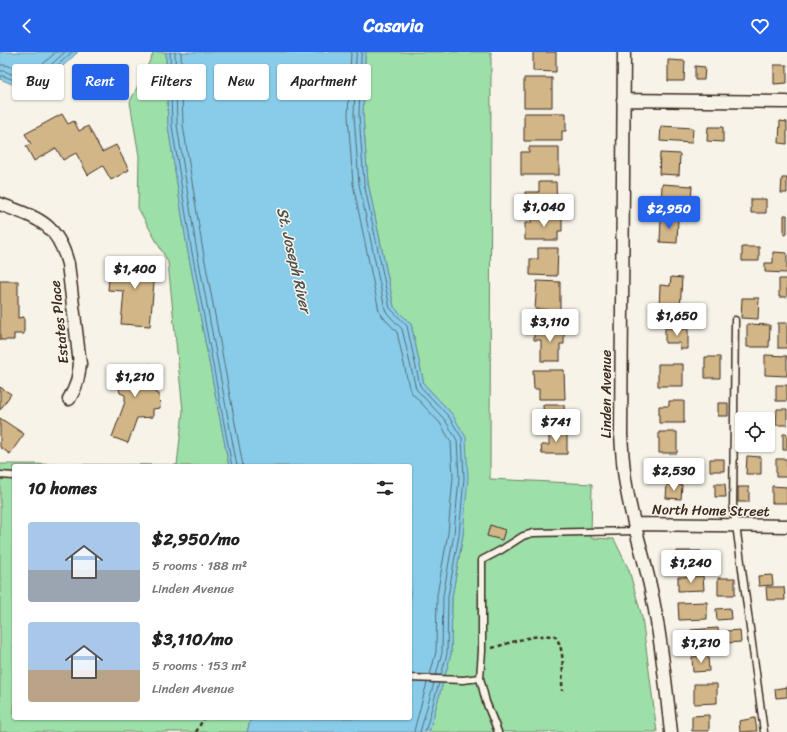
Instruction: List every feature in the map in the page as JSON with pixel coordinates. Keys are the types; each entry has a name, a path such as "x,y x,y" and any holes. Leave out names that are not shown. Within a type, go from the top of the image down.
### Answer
{"street":[{"name":"Linden Avenue","path":"624,52 622,458 635,528 653,598 671,732"},
{"path":"623,100 787,102"},
{"name":"Estates Place","path":"0,204 32,216 46,225 61,243 65,253 68,264 80,364 78,380 69,399"},
{"name":"North Home Street","path":"635,528 736,525 787,526"}],"lane":[{"path":"735,320 733,510 764,732"},
{"path":"0,475 12,476"},
{"path":"498,732 486,702 480,678 482,651 482,560 523,536 533,533 635,528"},
{"path":"412,678 463,680 480,678"}],"path":[{"path":"482,651 530,637 546,635 555,636 559,642 562,656 562,690"},
{"path":"196,732 203,720"}],"green space":[{"path":"152,52 166,52 166,64 148,64 153,54"},
{"path":"366,52 491,52 490,479 592,484 591,538 614,539 629,570 642,617 657,732 429,732 451,654 452,597 463,535 452,414 424,384 411,324 394,307 368,183 363,115 364,100 371,100 371,64 365,64"},
{"path":"137,87 137,100 167,100 168,126 187,247 229,464 177,464 183,411 168,262 138,208 139,156 130,102"},
{"path":"0,464 12,464 12,720 250,720 247,732 0,732"}],"water":[{"path":"0,52 78,52 64,65 12,64 12,84 0,79"},
{"name":"St. Joseph River","path":"166,52 366,52 365,64 277,64 277,100 364,100 363,115 368,183 394,307 411,324 424,384 452,414 466,437 468,478 463,535 452,597 451,654 429,732 247,732 250,720 412,720 412,464 229,464 187,247 168,126 167,100 206,100 206,64 166,64"}],"building":[{"path":"533,52 556,52 556,72 533,71"},
{"path":"668,60 685,61 684,81 668,81"},
{"path":"774,65 787,65 787,83 774,84"},
{"path":"695,66 705,67 704,80 695,80"},
{"path":"524,78 552,78 552,107 524,107"},
{"path":"524,113 566,113 566,131 562,131 562,141 524,141"},
{"path":"62,114 68,124 74,121 79,131 88,126 102,152 116,145 129,170 111,180 103,166 88,175 76,153 63,160 56,148 34,161 26,146 31,144 25,134"},
{"path":"780,121 787,122 787,144 779,143"},
{"path":"661,126 693,128 692,143 660,141"},
{"path":"708,127 723,127 723,142 707,141"},
{"path":"529,147 559,147 559,175 521,175 521,152 529,152"},
{"path":"660,153 680,154 679,175 659,174"},
{"path":"782,178 787,178 787,193 781,193"},
{"path":"539,182 556,182 557,209 525,209 525,192 539,192"},
{"path":"662,184 692,186 691,205 683,204 683,209 661,208"},
{"path":"751,199 766,199 766,213 751,213"},
{"path":"531,215 562,215 562,231 558,231 558,240 525,240 525,223 531,223"},
{"path":"784,215 787,215 787,234 784,235"},
{"path":"661,218 678,219 677,243 660,242"},
{"path":"742,247 759,247 759,261 742,261"},
{"path":"538,248 558,248 557,276 530,275 530,259 538,259"},
{"path":"773,252 787,253 787,273 765,272 765,263 773,263"},
{"path":"111,257 124,258 123,269 135,270 136,261 162,264 161,273 155,272 150,326 121,324 124,291 108,290"},
{"path":"671,277 682,278 680,309 659,308 660,285 670,286"},
{"path":"779,279 787,279 787,297 779,297"},
{"path":"0,281 18,281 18,318 24,317 24,334 14,334 14,340 0,340"},
{"path":"537,281 560,282 560,310 535,309"},
{"path":"742,298 759,298 758,319 741,318"},
{"path":"778,323 787,323 787,348 778,348"},
{"path":"747,324 770,325 769,347 747,347"},
{"path":"534,328 564,328 564,344 560,344 560,361 541,361 541,340 534,340"},
{"path":"665,328 688,329 688,349 680,349 680,343 665,343"},
{"path":"765,355 787,356 787,376 765,375"},
{"path":"705,357 720,357 720,378 705,378"},
{"path":"152,364 154,392 159,394 160,408 153,409 153,417 137,418 128,443 112,437 125,402 125,395 120,393 119,388 122,381 117,379 116,368"},
{"path":"658,364 683,364 683,386 658,386"},
{"path":"533,370 564,370 565,399 539,399 539,389 534,389"},
{"path":"776,385 787,385 787,401 776,401"},
{"path":"0,387 11,394 0,410"},
{"path":"669,401 684,401 684,423 659,423 659,406 669,406"},
{"path":"718,403 728,403 728,416 718,416"},
{"path":"543,405 564,405 565,426 544,426"},
{"path":"777,409 787,409 787,425 776,425"},
{"path":"0,418 24,434 10,454 0,447"},
{"path":"549,431 567,431 567,454 542,454 541,445 549,445"},
{"path":"659,432 677,432 677,453 659,453"},
{"path":"783,434 787,434 787,450 783,450"},
{"path":"747,456 761,457 761,474 746,474"},
{"path":"664,459 684,461 683,479 663,478"},
{"path":"710,459 724,459 724,471 710,471"},
{"path":"776,459 787,459 787,477 776,477"},
{"path":"667,484 682,485 681,499 666,498"},
{"path":"715,484 725,484 726,497 715,497"},
{"path":"772,486 787,487 787,503 772,503"},
{"path":"738,487 749,487 749,502 738,502"},
{"path":"490,525 505,530 502,540 487,536"},
{"path":"677,551 701,551 701,565 677,565"},
{"path":"772,575 773,585 759,586 758,576"},
{"path":"703,576 704,590 678,591 678,577"},
{"path":"718,578 735,578 735,595 718,595"},
{"path":"766,587 784,587 785,600 767,600"},
{"path":"707,602 707,619 679,620 678,603"},
{"path":"730,608 731,619 717,620 716,609"},
{"path":"718,628 719,643 681,646 680,634 691,633 691,630"},
{"path":"740,630 741,642 727,643 726,631"},
{"path":"708,655 709,671 693,672 692,657"},
{"path":"694,684 717,684 717,703 694,704"},
{"path":"787,687 787,697 776,698 775,689"},
{"path":"709,715 709,731 692,731 692,716"},
{"path":"755,718 757,731 740,732 739,721"}]}
